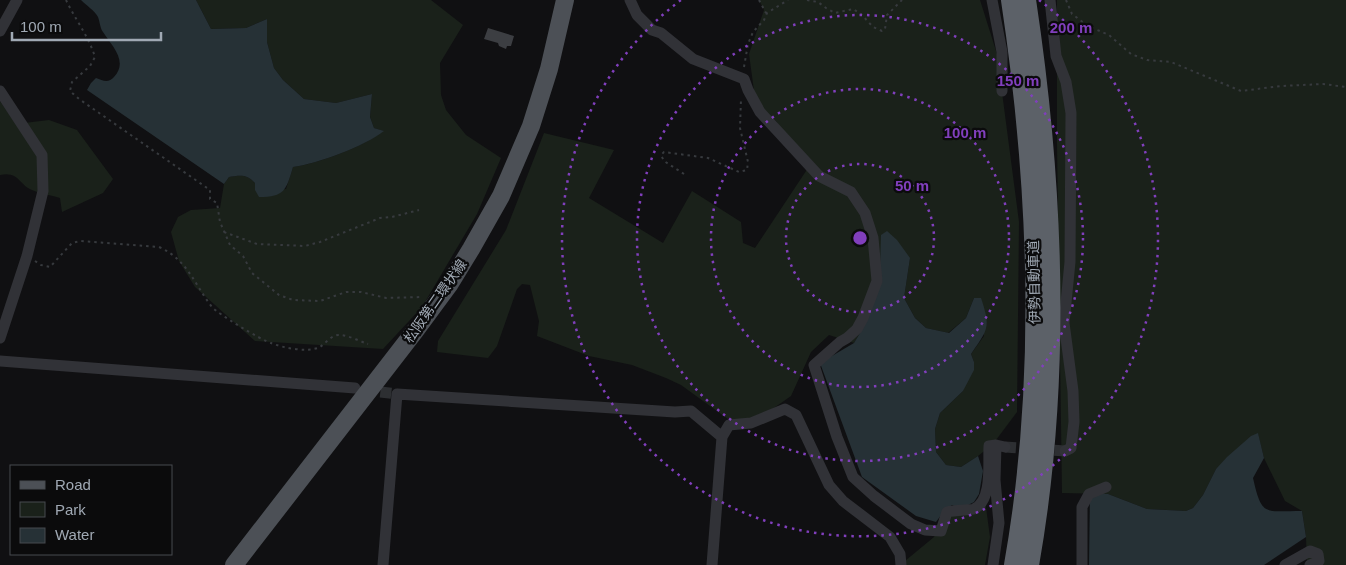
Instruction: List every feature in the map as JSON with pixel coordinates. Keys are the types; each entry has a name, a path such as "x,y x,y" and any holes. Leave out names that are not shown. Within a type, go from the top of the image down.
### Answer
{"highway":[{"name":"伊勢自動車道","path":"1010,0 1021,72 1028,148 1035,286 1031,417 1026,480 1014,565"},
{"name":"伊勢自動車道","path":"1026,0 1043,147 1050,286 1047,410 1029,565"}],"main road":[{"name":"松阪第二環状線","path":"234,565 415,331 449,285 471,249 501,196 531,126 549,69 565,0"}],"street":[{"path":"0,31 16,0"},
{"path":"630,0 637,15 652,30 661,33 693,59 744,79 760,112 819,176 851,192 865,213 873,238 877,282 863,318 857,328 814,365 839,444 853,477 874,496 911,524 925,530 938,532 942,531 947,512 958,509 973,509 981,504 986,495 988,446 1001,446 995,480 999,523 993,565"},
{"path":"992,0 1002,52 1002,91"},
{"path":"1050,0 1056,56 1066,82 1071,113 1070,262 1064,323 1073,390 1074,422 1072,448 1065,452"},
{"path":"0,91 42,155 43,191 27,256 0,338"},
{"path":"0,361 355,388"},
{"path":"383,565 397,394 675,412 691,411 722,437"},
{"path":"712,565 722,437 729,425 751,423 785,409 796,415 829,485 843,501 890,537 900,554 901,565"},
{"path":"1082,565 1082,507 1089,494 1106,486"},
{"path":"1285,565 1310,551 1318,554 1319,561 1310,565"}],"path":[{"path":"66,0 92,46 95,57 90,66 72,82 70,91 79,100 210,190 210,199 217,203 220,222 230,246 243,256 252,273 279,295 293,300 320,302 346,292 361,292 386,298 426,297"},
{"path":"759,0 767,13"},
{"path":"684,174 664,161 660,155 664,152 708,158 739,172 748,170 740,128 741,88 744,79 748,44 753,32 764,20 767,13 788,0"},
{"path":"807,0 818,2 835,13 852,9 861,14 873,27 882,32 885,29 887,15 902,0"},
{"path":"1066,0 1072,14 1088,26 1109,35 1131,54 1147,60 1171,62 1241,91 1323,84 1346,87"},
{"path":"224,232 257,244 305,246 380,218 419,210"},
{"path":"27,256 41,266 50,267 72,242 81,241 160,247 168,250 190,271 213,308 270,343 314,349 322,346 332,336 338,334 368,344"}],"green space":[{"path":"196,0 431,0 463,25 440,63 441,95 446,110 466,135 501,158 477,214 422,307 383,349 255,341 195,287 179,261 171,232 178,217 191,210 220,208 224,184 229,177 240,176 249,178 255,183 255,190 286,189 293,167 315,162 365,143 383,131 374,128 370,117 372,94 336,103 304,99 283,80 274,68 267,42 267,19 246,28 211,29"},
{"path":"759,0 980,0 997,54 1019,222 1017,412 993,444 961,467 946,465 936,452 935,429 940,413 963,391 974,362 971,354 984,336 974,298 966,318 948,333 926,328 915,318 904,298 910,258 880,271 863,328 854,343 829,335 811,352 791,396 771,410 743,421 728,419 681,385 666,378 632,365 589,356 537,336 539,321 530,285 522,284 517,289 497,346 488,358 437,352 438,341 506,230 544,133 614,150 589,198 663,243 692,191 741,222 743,243 755,248 808,168 776,121 763,110 755,98 749,54 764,10"},
{"path":"1057,0 1346,0 1346,565 1307,565 1306,537 1302,511 1285,501 1264,458 1258,434 1216,469 1203,495 1193,508 1186,511 1147,509 1108,494 1062,493"},
{"path":"0,101 16,124 49,120 77,130 113,179 103,193 62,212 60,198 38,193 11,175 0,175"},
{"path":"985,500 990,537 985,565 905,565 905,561 934,537 944,517"}],"water":[{"path":"81,0 196,0 211,29 246,28 267,19 267,42 274,68 283,80 304,99 336,103 372,94 370,117 374,128 384,131 365,143 340,154 293,167 286,187 274,196 259,197 255,190 255,183 243,176 229,177 224,184 87,90 96,78 106,81 112,79 120,65 117,53 102,30 98,17"},
{"path":"887,231 897,240 910,258 904,298 915,318 926,328 949,333 966,318 974,298 981,298 986,316 986,328 971,354 974,370 963,391 940,413 935,429 936,452 946,465 961,467 978,456 983,471 979,494 974,502 960,509 952,505 944,511 936,522 916,516 862,477 820,363 854,343 863,328 880,271 881,235"},
{"path":"1258,433 1264,458 1253,478 1259,500 1262,506 1272,511 1302,511 1306,537 1264,565 1089,565 1090,493 1108,494 1147,509 1186,511 1193,508 1203,495 1216,469 1227,457 1251,436"}],"building":[{"path":"488,28 514,36 511,46 507,46 506,49 499,46 498,43 484,39"}],"tunnel":[{"path":"364,390 397,394"},
{"path":"1005,447 1065,451"}]}
